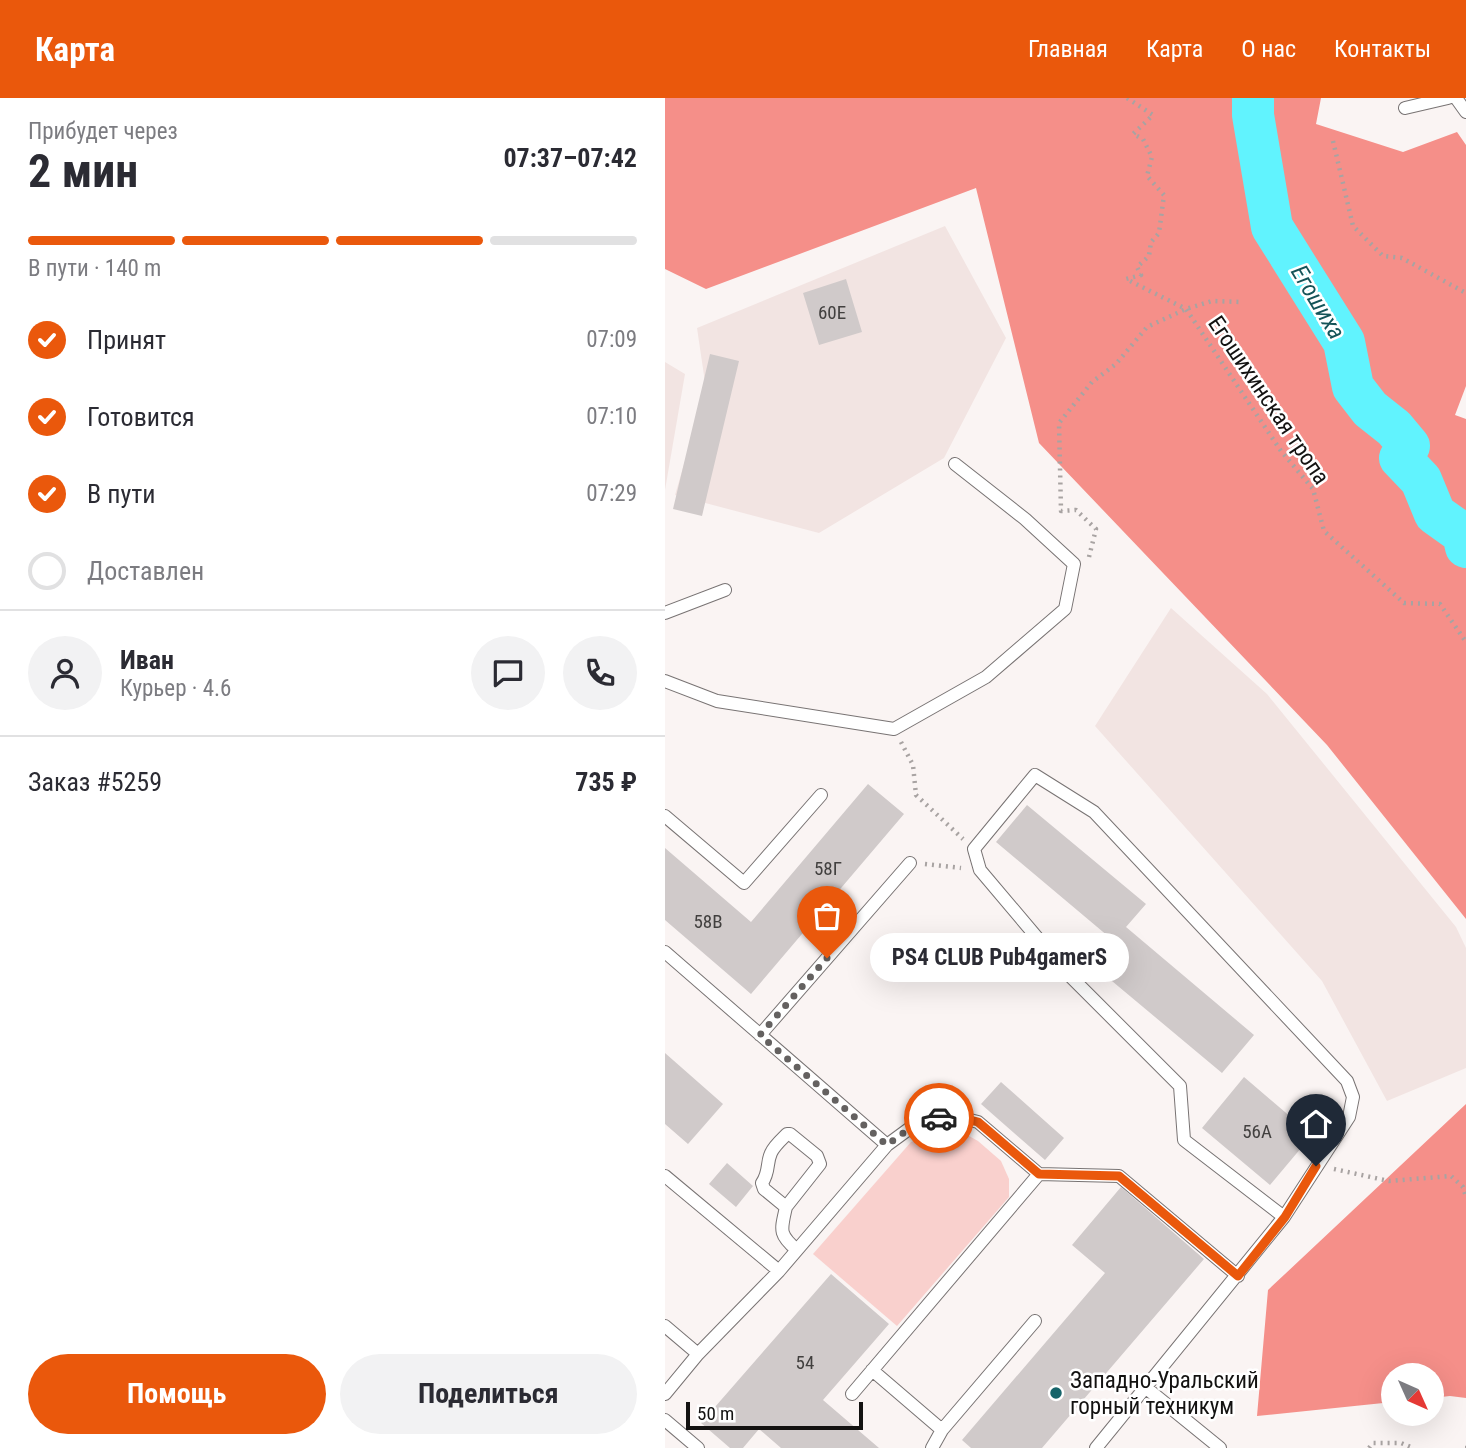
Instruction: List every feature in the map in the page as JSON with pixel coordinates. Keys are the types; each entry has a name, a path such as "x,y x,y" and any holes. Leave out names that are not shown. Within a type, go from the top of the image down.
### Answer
{"lane":[{"path":"1405,108 1448,98"},
{"path":"1456,98 1466,111"},
{"path":"665,681 717,701 894,729 986,677 1065,609 1074,564 1025,519 955,464"},
{"path":"665,613 725,590"},
{"path":"1095,1448 1285,1217 1349,1117 1353,1097 1347,1081 1094,812 1035,775 974,849 980,870 1067,973 1180,1086 1184,1140 1285,1217"},
{"path":"665,816 744,884 821,795"},
{"path":"760,1035 910,863"},
{"path":"665,952 887,1145"},
{"path":"665,1394 698,1354 779,1271 887,1145 917,1123 950,1115 978,1122 1039,1174 1119,1176 1238,1276"},
{"path":"786,1207 764,1189 762,1183 768,1173 770,1155 783,1138 790,1134 817,1156 820,1164 786,1207 783,1237 797,1250"},
{"path":"852,1394 1039,1174"},
{"path":"665,1176 779,1271"},
{"path":"932,1448 942,1430 1035,1321"},
{"path":"665,1326 698,1354"},
{"path":"872,1370 942,1430"},
{"path":"1145,1387 1220,1448"},
{"path":"665,1420 698,1448"}],"path":[{"name":"Егошихинская тропа","path":"1127,98 1153,116 1133,134 1143,139 1152,157 1147,176 1164,195 1159,233 1151,242 1149,256 1137,267 1141,275 1126,279 1186,309 1281,451 1314,489 1324,531 1404,603 1440,604 1466,642"},
{"path":"1333,141 1353,226 1383,256 1402,258 1466,293"},
{"name":"Егошихинская тропа","path":"1087,564 1096,529 1076,510 1061,511 1059,423 1092,382 1116,364 1147,327 1186,309 1212,301 1241,302"},
{"path":"894,729 913,765 916,795 974,849"},
{"path":"910,863 980,870"},
{"path":"1316,1166 1388,1181 1451,1176 1463,1187 1466,1197"},
{"path":"1369,1448 1373,1443 1401,1443 1413,1448"}],"shaded area":[{"path":"665,98 1321,98 1316,124 1403,152 1457,132 1466,145 1466,386 1455,415 1466,419 1466,919 1327,745 1039,443 976,188 706,289 665,269"},
{"path":"945,226 1006,338 944,458 819,533 675,495 706,389 697,328"},
{"path":"665,362 685,374 665,490"},
{"path":"1171,608 1267,694 1456,927 1466,948 1466,1068 1387,1101 1322,981 1095,726"},
{"path":"1466,1104 1466,1398 1444,1397 1444,1363 1381,1363 1381,1403 1257,1416 1268,1290"},
{"path":"940,1131 960,1131 978,1141 1001,1161 1009,1179 1009,1197 897,1326 813,1254 911,1142"}],"building":[{"path":"846,279 862,332 819,345 803,293"},
{"path":"710,354 739,361 702,516 673,509"},
{"path":"868,784 904,814 751,994 665,920 665,848 751,922"},
{"path":"1027,805 1146,904 1126,927 1254,1035 1222,1073 1094,966 1115,942 996,842"},
{"path":"665,1053 723,1104 688,1144 665,1124"},
{"path":"1244,1077 1312,1135 1270,1185 1202,1128"},
{"path":"1001,1082 1064,1138 1045,1160 981,1104"},
{"path":"727,1163 753,1186 736,1207 709,1184"},
{"path":"1121,1187 1204,1259 1042,1448 971,1448 962,1440 1105,1273 1072,1245"},
{"path":"831,1274 889,1324 823,1400 879,1448 781,1448 759,1429 743,1448 730,1448 701,1423"}],"waterway":[{"name":"Егошиха","path":"1253,98 1253,115 1272,227 1344,342 1353,387 1370,409 1394,428 1409,446 1400,458 1421,480 1435,514 1463,534 1466,547"}],"way so far":[{"path":"827,958 760,1035 887,1145 917,1123 939,1118"}],"place":[{"name":"PS4 CLUB Pub4gamerS","path":"827,958"},
{"name":"Западно-Уральский горный техникум","path":"1056,1393"}],"route":[{"path":"939,1118 950,1115 978,1122 1039,1174 1119,1176 1238,1276 1285,1217 1316,1166"}]}
